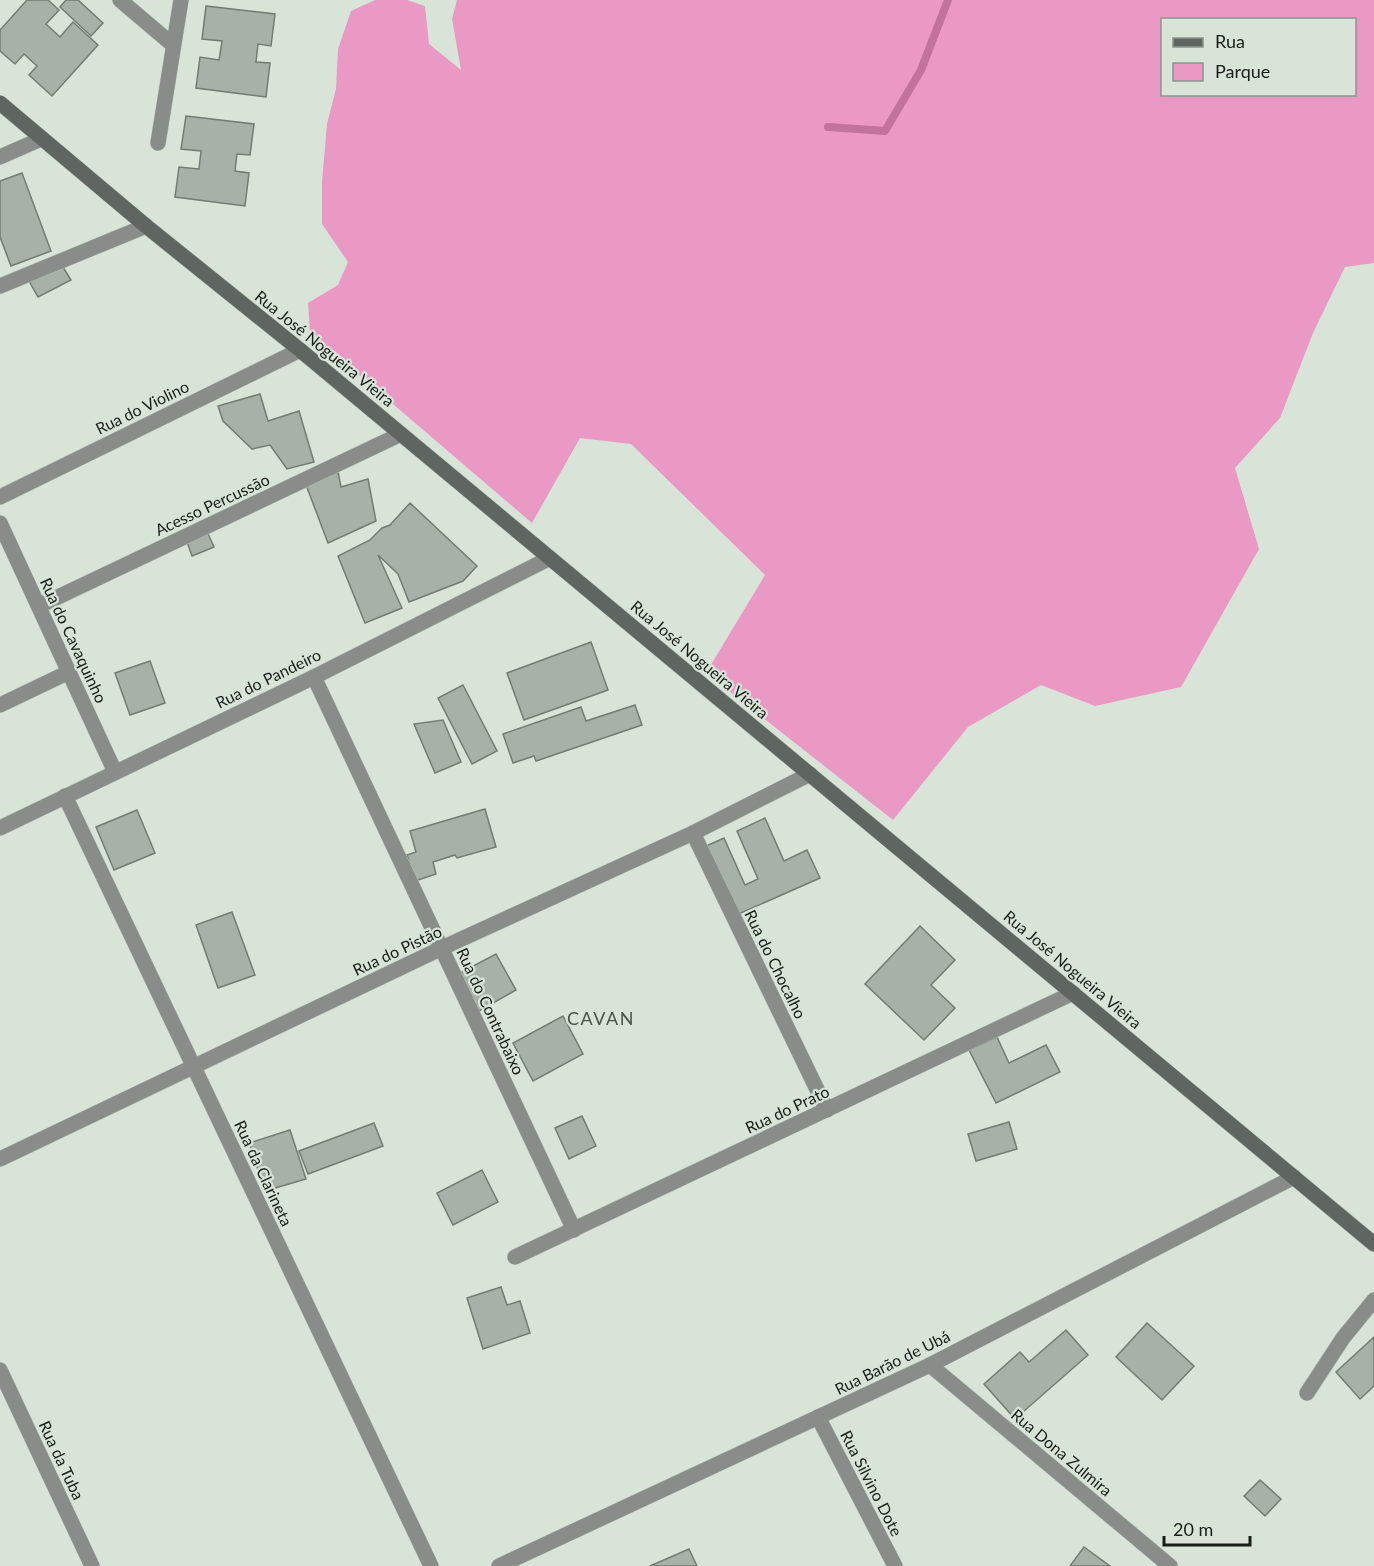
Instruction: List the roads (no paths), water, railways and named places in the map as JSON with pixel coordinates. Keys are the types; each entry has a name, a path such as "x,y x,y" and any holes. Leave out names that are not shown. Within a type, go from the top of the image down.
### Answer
{"main road":[{"name":"Rua José Nogueira Vieira","path":"0,103 1374,1244"}],"street":[{"path":"120,0 173,45"},
{"path":"158,143 181,0"},
{"path":"0,157 41,139"},
{"path":"0,286 146,226"},
{"name":"Rua do Violino","path":"0,497 300,350"},
{"name":"Acesso Percussão","path":"39,606 401,434"},
{"name":"Rua do Cavaquinho","path":"0,523 116,772"},
{"name":"Rua do Pandeiro","path":"0,828 314,677 550,558"},
{"path":"0,705 69,672"},
{"name":"Rua do Contrabaixo","path":"314,677 574,1230"},
{"name":"Rua do Pistão","path":"0,1159 442,948 693,833 810,774"},
{"name":"Rua da Clarineta","path":"65,796 431,1566"},
{"name":"Rua do Chocalho","path":"693,833 827,1110"},
{"name":"Rua do Prato","path":"515,1257 1073,993"},
{"name":"Rua Barão de Ubá","path":"499,1566 930,1365 1294,1177"},
{"path":"1307,1393 1343,1338 1374,1300"},
{"name":"Rua Dona Zulmira","path":"930,1365 1170,1566"},
{"name":"Rua da Tuba","path":"0,1370 92,1566"},
{"name":"Rua Silvino Dote","path":"818,1418 895,1566"}],"waterway":[{"path":"828,127 885,131 921,70 948,0"}],"district":[{"name":"CAVAN","path":"601,1018"}]}
